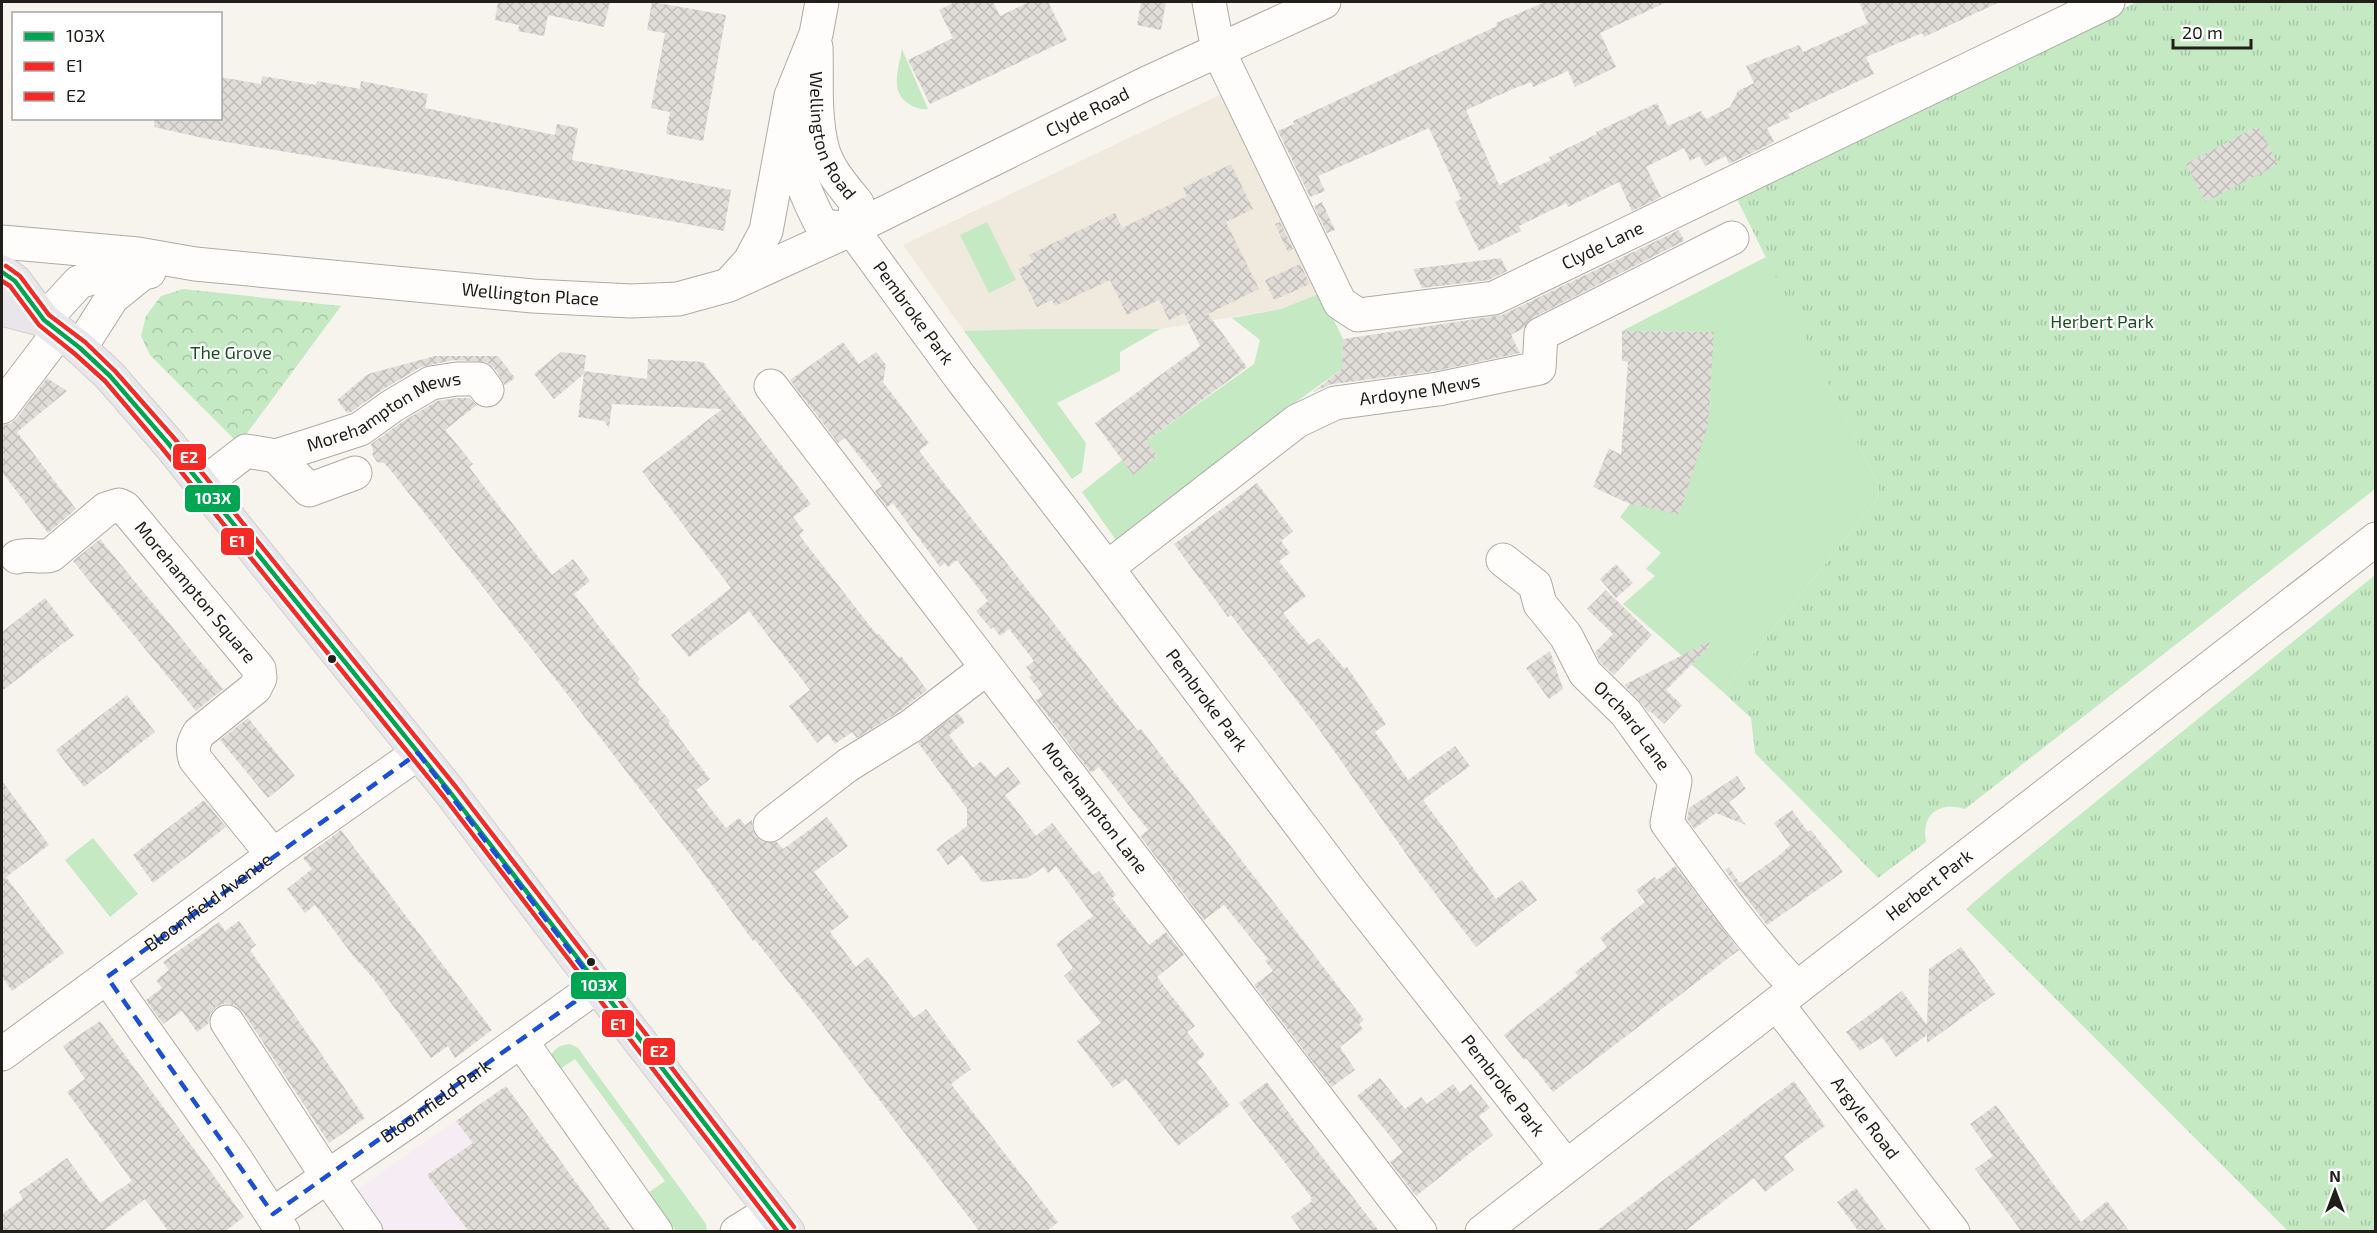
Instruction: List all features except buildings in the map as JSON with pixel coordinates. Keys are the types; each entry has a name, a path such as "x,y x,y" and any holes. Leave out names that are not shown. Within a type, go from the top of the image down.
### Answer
{"main road":[{"path":"2,272 15,281 61,334 110,376 202,485 450,792 780,1221"},
{"path":"2,309 61,334"}],"street":[{"name":"Wellington Road","path":"787,117 793,157 808,200 822,226 852,229 857,203 832,171 822,148 818,125 816,34 822,2"},
{"name":"Clyde Lane","path":"1209,2 1218,50 1340,303 1358,315 1494,298 2108,2"},
{"name":"Clyde Road","path":"852,229 1218,50 1324,2"},
{"name":"Wellington Road","path":"729,285 750,261 766,231 790,96 816,34"},
{"name":"Wellington Place","path":"2,242 138,254 195,264 532,296 631,301 678,299 729,285 852,229"},
{"name":"Pembroke Park","path":"852,229 960,377 1347,887 1566,1166"},
{"name":"Ardoyne Mews","path":"1107,568 1297,421 1335,404 1438,389 1539,368 1541,334 1732,238"},
{"name":"Wellington Place","path":"61,334 79,282 107,273 144,272 195,264"},
{"name":"Wellington Place","path":"61,334 144,272"},
{"path":"2,406 61,334"},
{"name":"Morehampton Mews","path":"202,485 246,451 276,456 360,429 392,406 431,383 457,379 479,380 488,390"},
{"name":"Morehampton Lane","path":"771,386 1420,1232"},
{"name":"Morehampton Mews","path":"276,456 309,490 355,474"},
{"name":"Morehampton Square","path":"17,558 22,555 40,558 51,555 106,509 118,505 125,508 259,669 260,678 255,688 199,733 193,743 193,751 195,759 273,855"},
{"name":"Herbert Park","path":"1482,1232 2376,539"},
{"name":"Orchard Lane","path":"1503,560 1535,585 1540,604 1566,636 1585,673 1626,713 1675,781 1667,823 1718,894 1780,970 1786,995"},
{"path":"770,825 848,765 911,726 987,668"},
{"name":"Bloomfield Avenue","path":"2,1054 273,855 418,753"},
{"name":"Bloomfield Park","path":"106,978 278,1223 327,1176 597,986"},
{"name":"Argyle Road","path":"1786,995 1953,1232"},
{"path":"227,1022 366,1232"},
{"path":"521,1041 656,1232"},
{"path":"737,1232 780,1221"}],"highlighted area":[{"path":"418,753 597,986 273,1214 107,977"}],"shaded area":[{"path":"1226,92 1321,293 1281,309 1160,329 964,331 903,245"},
{"path":"506,1086 606,1223 595,1232 383,1231 355,1191"}],"green space":[{"name":"Herbert Park","path":"2137,2 2375,2 2375,489 1965,809 1947,807 1934,812 1926,824 1926,842 1878,878 1755,753 1751,718 1723,692 1877,499 1879,486 1735,195"},
{"path":"902,49 928,109 920,109 911,105 899,93 897,79"},
{"path":"987,222 1016,280 989,293 960,235"},
{"path":"1766,257 1879,486 1877,499 1723,692 1623,604 1655,576 1646,569 1661,553 1620,517 1630,504 1713,332 1622,331"},
{"name":"The Grove","path":"183,289 341,306 239,444 150,355 141,336 146,316 161,296"},
{"path":"1321,293 1343,339 1342,369 1289,407 1118,543 1082,492 1122,460 1133,475 1157,456 1146,441 1254,364 1260,340 1232,318 1281,309"},
{"path":"1160,329 1120,352 1120,371 1057,403 1086,443 1082,472 1072,479 964,331"},
{"path":"2375,575 2375,1231 2288,1231 1966,909"},
{"path":"93,838 138,894 110,917 65,860"},
{"path":"570,1044 578,1048 706,1224 707,1231 676,1231 648,1193 665,1181 575,1059 554,1073 547,1063 555,1050"}],"transit line":[{"name":"E2","path":"6,266 20,276 49,315 85,342 115,371 174,438 456,787 794,1227"},
{"name":"103X","path":"2,272 15,281 44,320 80,348 110,376 168,443 450,792 788,1232"},
{"name":"E1","path":"2,281 10,286 39,325 105,381 162,448 444,797 778,1232"}]}
